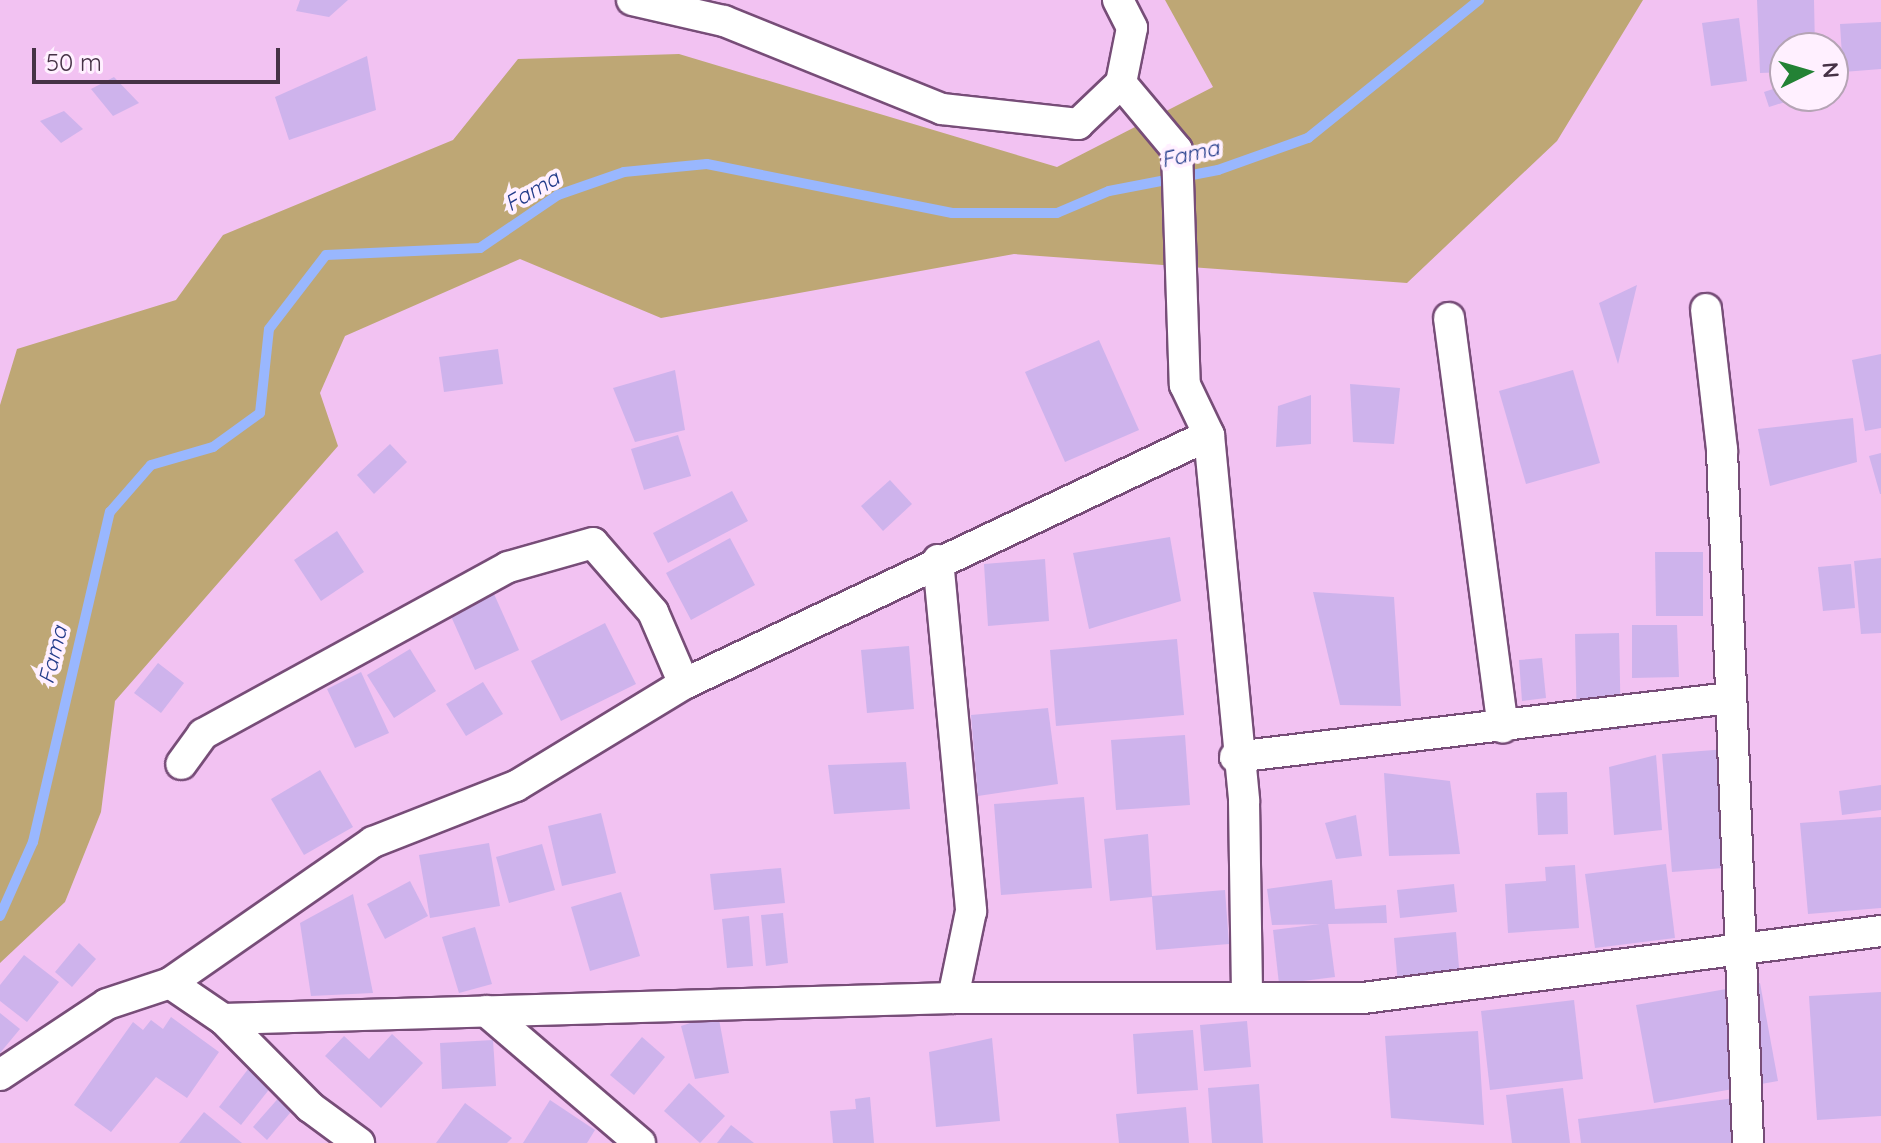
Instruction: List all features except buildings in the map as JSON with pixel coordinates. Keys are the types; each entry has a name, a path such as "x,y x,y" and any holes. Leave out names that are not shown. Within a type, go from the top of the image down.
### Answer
{"street":[{"path":"632,0 724,21 942,109 1078,124 1121,83 1132,28 1118,0"},
{"path":"1121,83 1177,150 1176,206 1185,385 1209,435 1235,757 1244,801 1247,997"},
{"path":"1706,309 1722,450 1748,1143"},
{"path":"1449,318 1503,727"},
{"path":"0,1075 107,1004 170,983 373,842 516,786 684,684 938,560 1209,435"},
{"path":"181,764 203,734 508,567 593,543 653,612 684,684"},
{"path":"938,560 971,911 953,998"},
{"path":"1235,757 1729,698"},
{"path":"223,1019 953,998 1363,998 1881,931"},
{"path":"170,983 223,1019 310,1107 359,1143"},
{"path":"486,1011 640,1143"}],"shaded area":[{"path":"1165,0 1643,0 1557,141 1407,283 1014,254 661,318 520,259 345,336 320,393 338,446 115,701 101,812 65,902 0,963 0,405 17,349 176,300 223,235 453,140 518,59 679,54 1057,167 1213,87"}],"waterway":[{"name":"Fama","path":"0,916 33,842 110,512 151,465 213,447 260,413 269,329 326,255 480,248 558,195 624,172 707,164 952,213 1057,213 1109,191 1218,170 1308,138 1479,0"}]}
